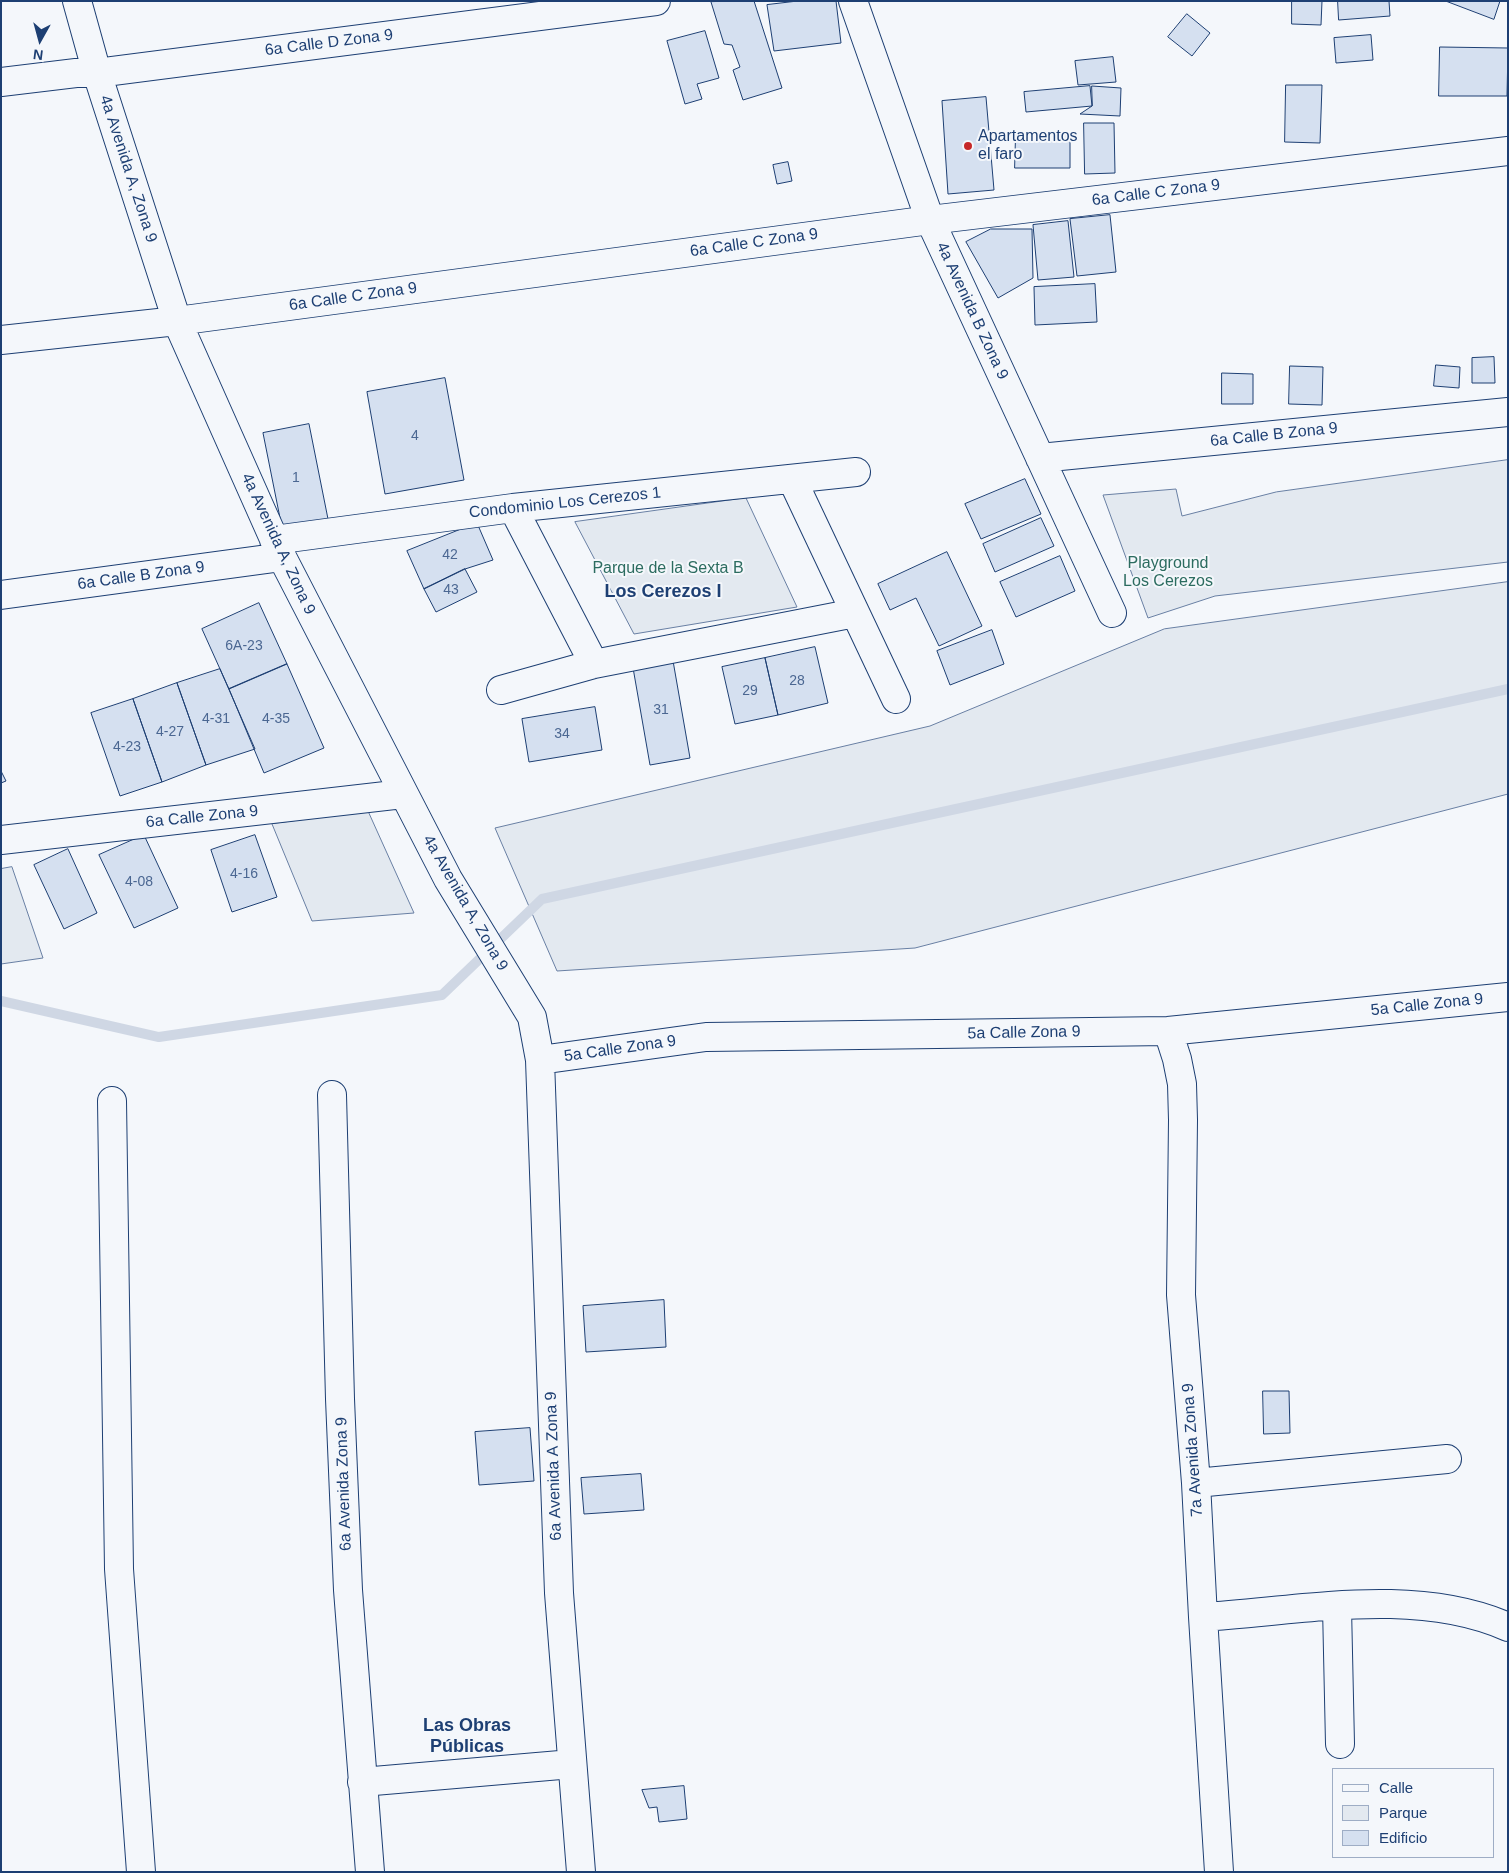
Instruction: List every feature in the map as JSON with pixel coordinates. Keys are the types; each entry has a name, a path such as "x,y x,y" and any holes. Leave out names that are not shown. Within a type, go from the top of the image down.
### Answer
{"street":[{"name":"4a Avenida A, Zona 9","path":"77,1 97,73 177,321 278,549 403,794 448,879 532,1016 540,1060"},
{"name":"6a Calle D Zona 9","path":"1,82 76,73 97,73 656,1"},
{"name":"4a Avenida B Zona 9","path":"853,1 930,220 1112,614"},
{"name":"6a Calle C Zona 9","path":"1,340 177,321 930,220 1508,151"},
{"name":"6a Calle B Zona 9","path":"1040,458 1508,412"},
{"name":"Condominio Los Cerezos 1","path":"278,549 513,508 856,472"},
{"path":"792,479 896,699"},
{"path":"513,508 594,664"},
{"name":"6a Calle B Zona 9","path":"1,595 278,549"},
{"path":"501,690 594,664 855,613"},
{"name":"6a Calle Zona 9","path":"1,840 403,794"},
{"name":"5a Calle Zona 9","path":"540,1060 706,1037 1168,1031 1508,997"},
{"name":"7a Avenida Zona 9","path":"1168,1031 1177,1059 1182,1084 1181,1295 1196,1484 1219,1872"},
{"name":"6a Avenida A Zona 9","path":"540,1060 559,1593 581,1872"},
{"name":"6a Avenida Zona 9","path":"332,1095 340,1399 348,1590 370,1872"},
{"path":"112,1101 119,1569 141,1872"},
{"path":"1196,1484 1447,1459"},
{"path":"1203,1617 1372,1604 1425,1606 1461,1612 1493,1621 1508,1628"},
{"path":"1337,1607 1340,1744"},
{"path":"362,1782 572,1764"}],"green space":[{"name":"Playground Los Cerezos","path":"1508,460 1508,562 1215,596 1148,618 1103,495 1176,489 1182,516 1276,492"},
{"name":"Parque de la Sexta B","path":"746,498 797,607 634,634 575,522"},
{"path":"1508,582 1508,794 915,948 557,971 495,828 930,726 1164,629"},
{"path":"368,811 414,913 312,921 272,824"},
{"path":"12,867 43,958 1,964 1,869"}],"building":[{"path":"754,1 782,88 743,100 733,70 740,67 732,45 724,44 711,2"},
{"path":"798,1 836,1 841,43 774,51 767,5"},
{"path":"1292,1 1322,1 1321,25 1292,24"},
{"path":"1338,1 1389,1 1390,16 1339,20"},
{"path":"1446,1 1500,1 1494,19"},
{"path":"1187,14 1210,33 1192,56 1168,37"},
{"path":"705,31 719,78 697,84 702,99 685,104 667,41"},
{"path":"1371,35 1373,60 1336,63 1334,38"},
{"path":"1440,47 1508,48 1507,96 1439,96"},
{"path":"1113,57 1116,82 1078,85 1075,61"},
{"path":"1286,85 1322,85 1320,143 1285,142"},
{"path":"1090,86 1092,106 1026,112 1024,92"},
{"path":"1092,86 1121,88 1120,116 1080,114 1092,106"},
{"name":"Apartamentos el faro","path":"986,97 994,190 948,194 942,101"},
{"path":"1084,123 1114,123 1115,173 1085,174"},
{"path":"1016,134 1070,134 1070,168 1015,168"},
{"path":"788,162 792,181 777,184 773,165"},
{"path":"1110,215 1116,272 1077,276 1070,219"},
{"path":"1068,221 1074,277 1038,280 1033,225"},
{"path":"991,229 1032,229 1033,278 998,298 966,242"},
{"path":"1095,284 1097,322 1035,325 1034,287"},
{"path":"1494,357 1495,383 1472,383 1472,358"},
{"path":"1436,365 1460,367 1459,388 1434,386"},
{"path":"1290,366 1323,367 1322,405 1289,404"},
{"path":"1222,373 1253,374 1253,404 1222,404"},
{"path":"445,378 464,480 385,494 367,392"},
{"path":"309,424 329,524 283,533 263,433"},
{"path":"1025,479 1041,514 981,539 965,504"},
{"path":"1041,518 1054,546 995,572 983,544"},
{"path":"477,523 493,560 465,569 424,589 407,551"},
{"path":"947,552 982,626 939,646 916,598 890,610 878,584"},
{"path":"1060,556 1075,591 1016,617 1000,582"},
{"path":"465,569 477,592 436,612 424,589"},
{"path":"259,603 287,664 229,689 202,629"},
{"path":"992,630 1004,664 950,685 937,651"},
{"path":"815,647 828,703 778,715 765,658"},
{"path":"672,655 690,758 650,765 632,662"},
{"path":"765,658 778,715 735,724 722,667"},
{"path":"287,664 324,748 264,773 229,689"},
{"path":"220,669 255,749 206,765 177,683"},
{"path":"177,683 206,765 162,782 133,699"},
{"path":"133,699 162,782 120,796 91,713"},
{"path":"595,707 602,750 529,762 522,719"},
{"path":"1,771 6,781 1,783"},
{"path":"144,835 178,908 134,928 99,855"},
{"path":"255,835 277,897 232,912 211,850"},
{"path":"68,849 97,913 64,929 34,865"},
{"path":"664,1300 666,1347 586,1352 583,1306"},
{"path":"1263,1391 1289,1391 1290,1433 1264,1434"},
{"path":"530,1428 534,1481 479,1485 475,1432"},
{"path":"641,1474 644,1510 584,1514 581,1478"},
{"path":"684,1786 687,1819 659,1822 657,1807 649,1808 642,1790"}],"waterway":[{"path":"1,1001 159,1037 442,995 542,899 1508,689"}],"place":[{"name":"Apartamentos el faro","path":"968,146"}],"district":[{"name":"Los Cerezos I","path":"663,592"},
{"name":"Las Obras Públicas","path":"467,1736"}]}
